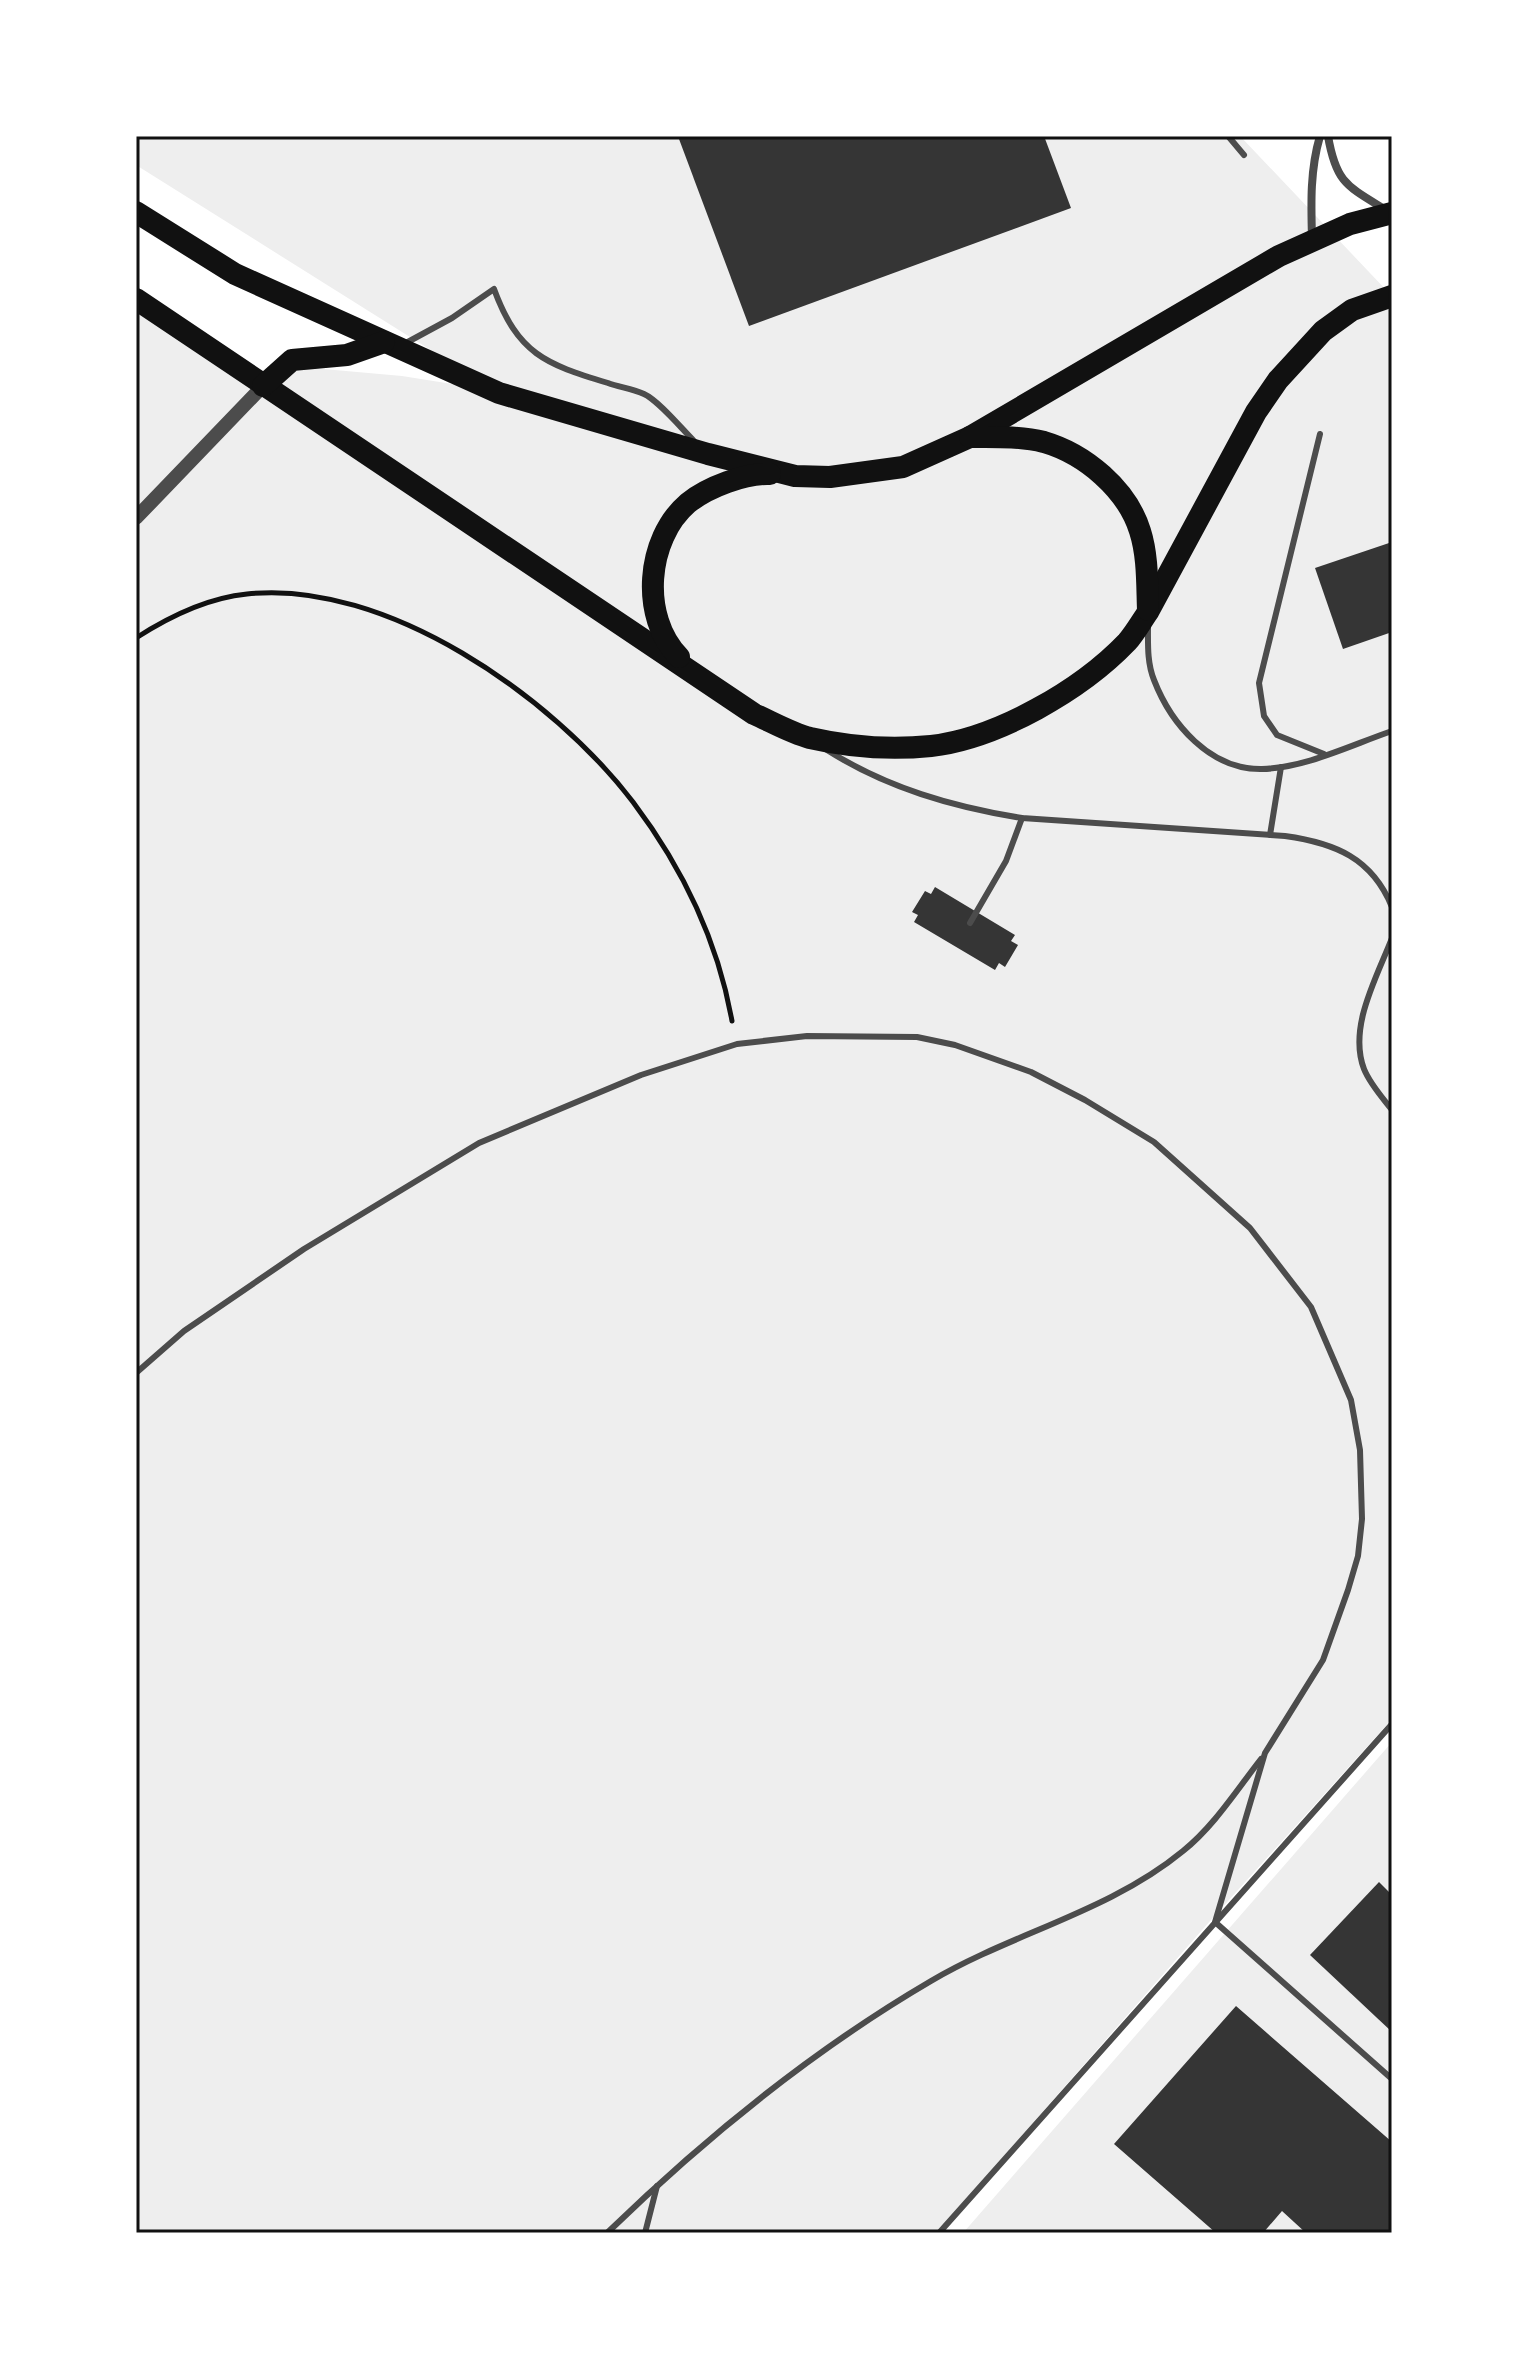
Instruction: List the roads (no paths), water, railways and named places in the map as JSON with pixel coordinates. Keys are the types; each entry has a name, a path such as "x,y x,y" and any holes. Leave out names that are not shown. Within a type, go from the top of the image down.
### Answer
{"highway":[{"path":"136,212 235,274 499,393 795,476"},
{"path":"696,675 670,648 659,626 653,602 659,552 670,527 688,504 714,489 765,473 862,475 903,467 970,437 1279,256 1312,239 1391,213"},
{"path":"136,299 754,714 807,737 846,745 888,747 933,745 979,734 1029,713 1106,662 1129,639 1148,612 1256,412 1278,380 1323,331 1352,310 1392,296"},
{"path":"263,386 292,360 347,355 391,345"},
{"path":"970,437 1042,442 1071,453 1109,482 1132,512 1140,531 1147,573 1148,612"}],"street":[{"path":"1312,239 1311,191 1314,156 1320,136"},
{"path":"1328,136 1333,167 1352,189 1391,213"},
{"path":"136,518 263,386"}],"lane":[{"path":"1228,136 1244,155"},
{"path":"391,345 452,318 494,289 502,312 519,338 541,359 646,395 708,454"},
{"path":"1320,434 1259,683 1264,716 1277,735 1324,754"},
{"path":"1148,612 1148,655 1153,678 1180,728 1203,749 1231,763 1258,769 1281,767 1392,731"},
{"path":"807,737 848,763 923,796 984,812 1022,818 1270,835 1323,843 1347,852 1384,888 1392,907"},
{"path":"1270,835 1281,767"},
{"path":"970,923 1006,861 1022,818"},
{"path":"1392,938 1364,1011 1359,1048 1369,1080 1392,1110"},
{"path":"136,1373 184,1331 304,1249 479,1143 641,1075 737,1044 807,1036 917,1037 955,1045 1031,1072 1085,1100 1154,1142 1190,1172 1250,1228 1311,1307 1351,1400 1360,1462 1362,1519 1358,1556 1323,1660 1265,1753 1211,1824 1184,1850 1153,1873 1076,1913 934,1979 882,2010 726,2125 607,2233"},
{"path":"939,2233 1392,1724"},
{"path":"1215,1922 1265,1753"},
{"path":"1215,1922 1392,2079"},
{"path":"645,2233 657,2185"}]}
